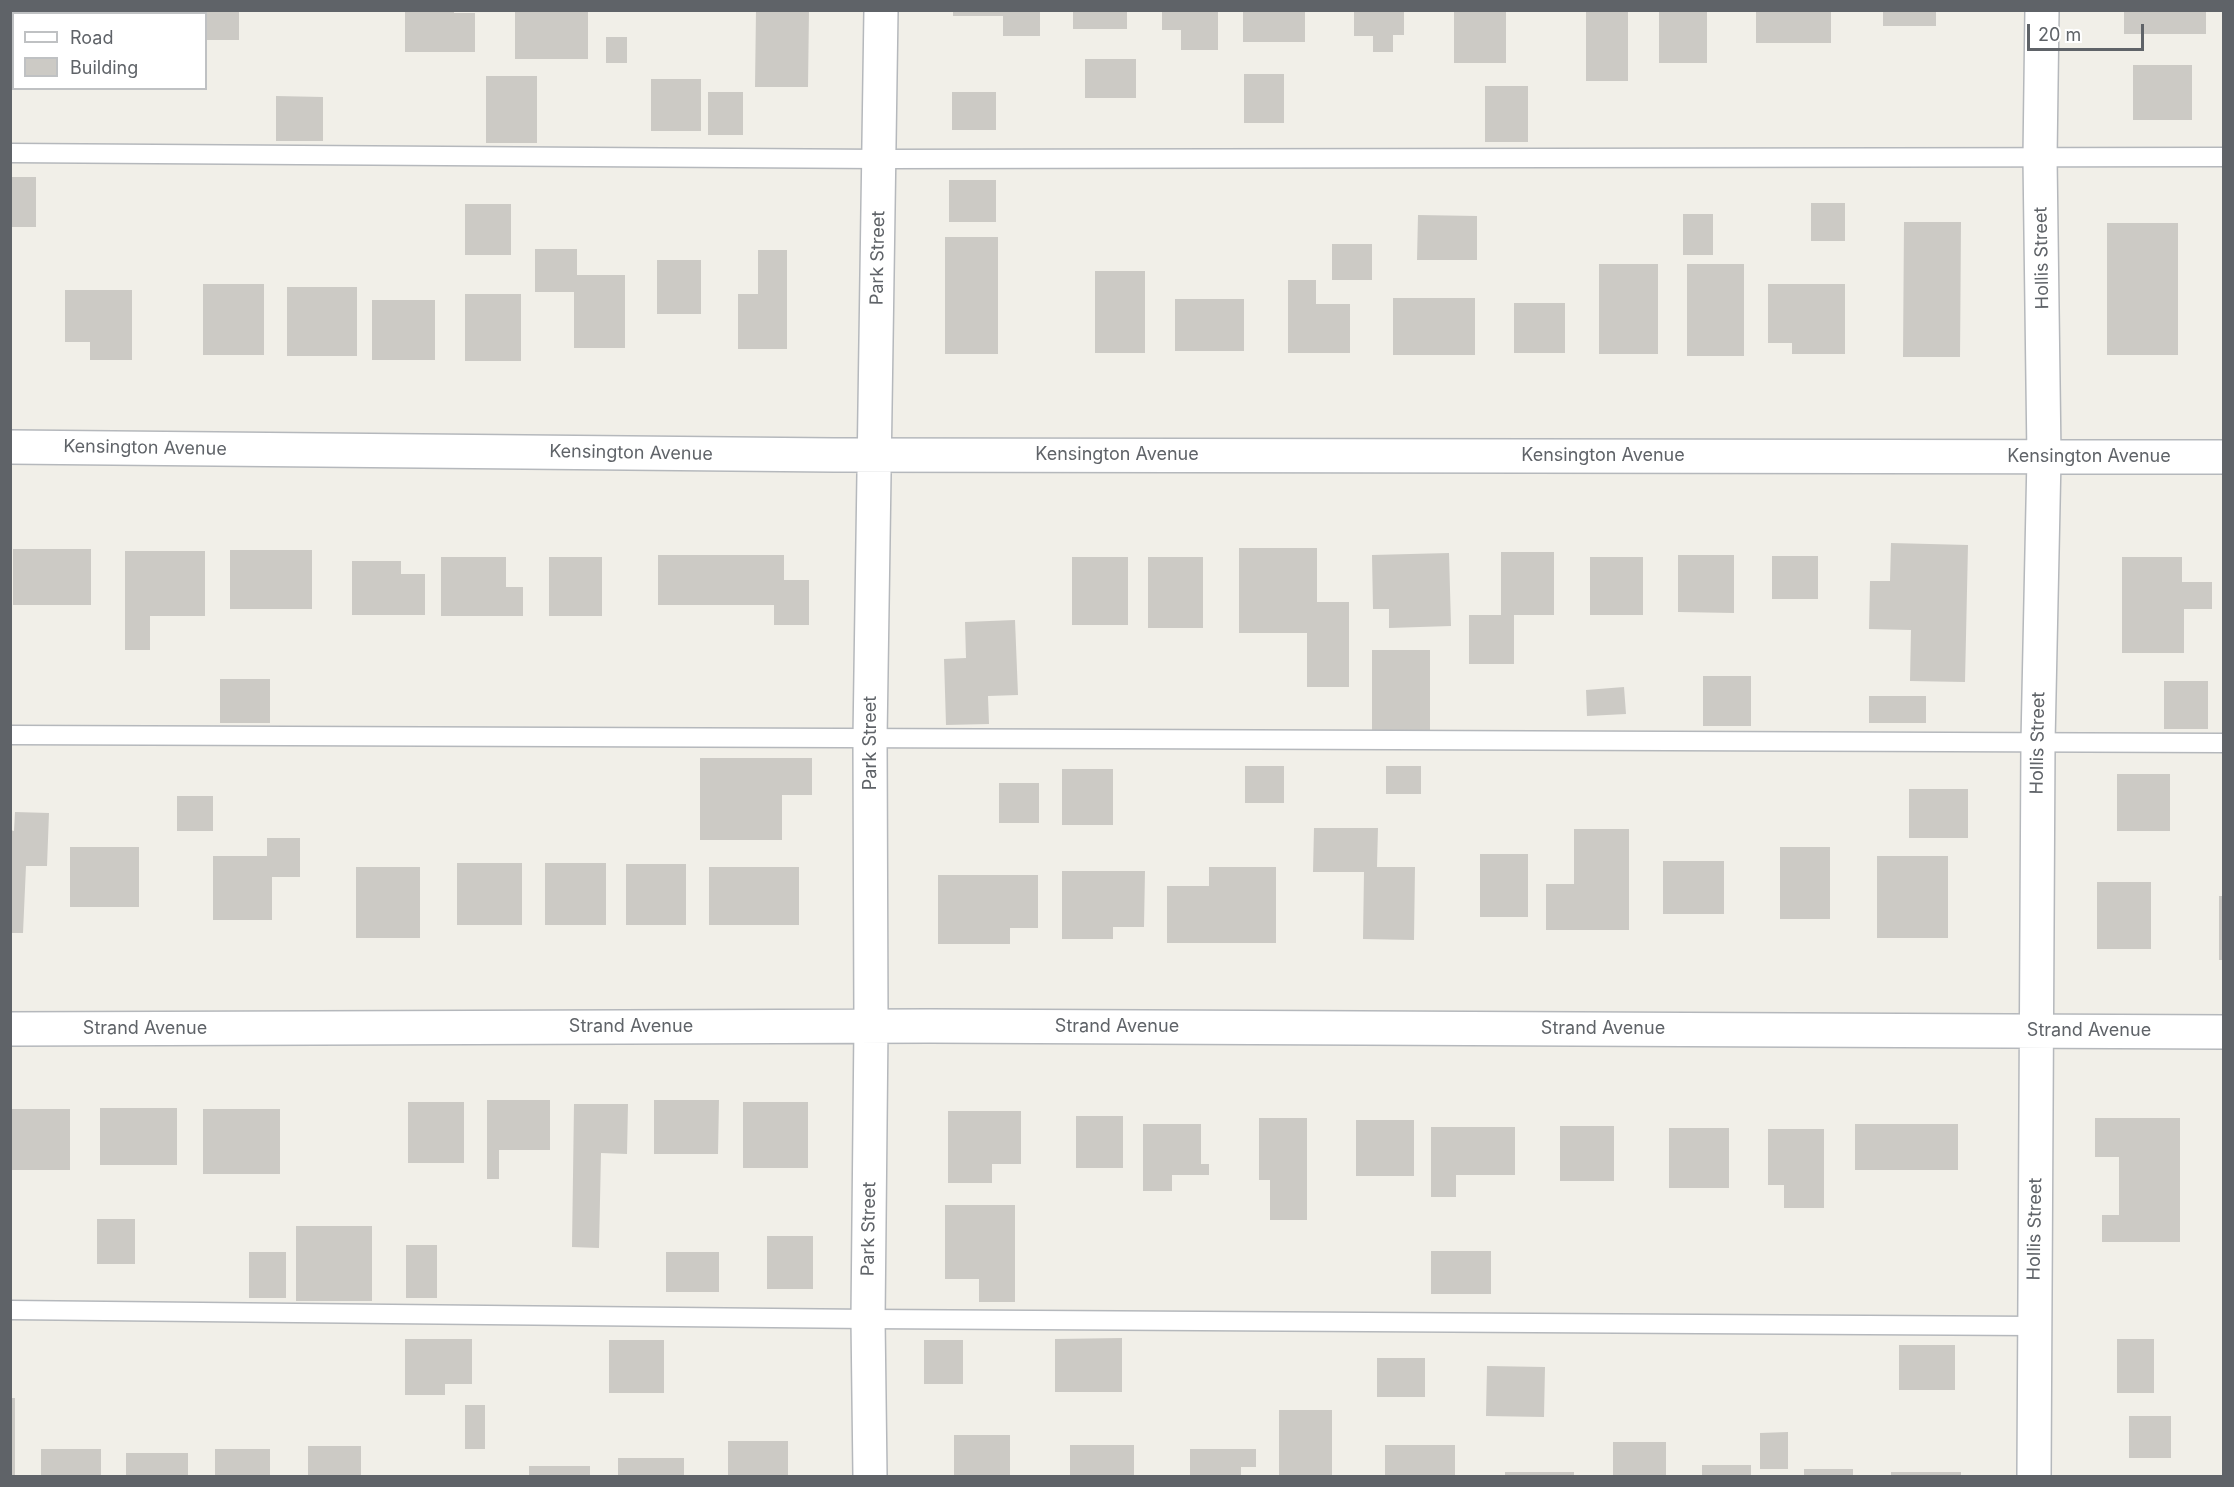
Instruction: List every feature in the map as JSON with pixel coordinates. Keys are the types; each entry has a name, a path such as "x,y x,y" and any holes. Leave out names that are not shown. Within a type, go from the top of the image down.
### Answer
{"street":[{"name":"Park Street","path":"870,1476 868,1319 871,1026 870,738 881,10"},
{"name":"Hollis Street","path":"2034,1476 2033,1326 2038,742 2044,457 2040,158 2042,10"},
{"name":"Kensington Avenue","path":"10,447 875,455 2223,457"},
{"name":"Strand Avenue","path":"10,1029 871,1026 2223,1032"}],"lane":[{"path":"10,153 879,159 2223,157"},
{"path":"10,735 2223,743"},
{"path":"10,1310 868,1319 2033,1326"}],"building":[{"path":"18,10 66,10 66,12 18,12"},
{"path":"78,10 158,10 158,12 78,12"},
{"path":"193,10 239,10 239,40 207,40 207,12 193,12"},
{"path":"405,10 454,10 454,13 475,13 475,52 405,52"},
{"path":"515,10 588,10 588,59 515,59"},
{"path":"756,10 809,10 808,87 755,87"},
{"path":"953,10 1040,10 1040,36 1003,36 1003,16 953,16"},
{"path":"1073,10 1127,10 1127,29 1073,29"},
{"path":"1162,10 1218,10 1218,50 1181,50 1181,30 1162,30"},
{"path":"1243,10 1305,10 1305,42 1243,42"},
{"path":"1354,10 1404,10 1404,35 1393,35 1393,52 1373,52 1373,36 1354,36"},
{"path":"1454,10 1506,10 1506,63 1454,63"},
{"path":"1586,10 1628,10 1628,81 1586,81"},
{"path":"1659,10 1707,10 1707,63 1659,63"},
{"path":"1756,10 1831,10 1831,43 1756,43"},
{"path":"1883,10 1936,10 1936,26 1883,26"},
{"path":"2124,10 2206,10 2206,34 2124,34"},
{"path":"606,37 627,37 627,63 606,63"},
{"path":"1085,59 1136,59 1136,98 1085,98"},
{"path":"2133,65 2192,65 2192,120 2133,120"},
{"path":"1244,74 1284,74 1284,123 1244,123"},
{"path":"486,76 537,76 537,143 486,143"},
{"path":"651,79 701,79 701,131 651,131"},
{"path":"1485,86 1528,86 1528,142 1485,142"},
{"path":"708,92 743,92 743,135 708,135"},
{"path":"952,92 996,92 996,130 952,130"},
{"path":"276,96 323,97 323,141 276,141"},
{"path":"10,177 36,177 36,227 10,227"},
{"path":"949,180 996,180 996,222 949,222"},
{"path":"1811,203 1845,203 1845,241 1811,241"},
{"path":"465,204 511,204 511,255 465,255"},
{"path":"1683,214 1713,214 1713,255 1683,255"},
{"path":"1418,215 1477,216 1477,260 1417,260"},
{"path":"1904,222 1961,222 1960,357 1903,357"},
{"path":"2107,223 2178,223 2178,355 2107,355"},
{"path":"945,237 998,237 998,354 945,354"},
{"path":"1332,244 1372,244 1372,280 1332,280"},
{"path":"535,249 577,249 577,275 625,275 625,348 574,348 574,292 535,292"},
{"path":"758,250 787,250 787,349 738,349 738,294 758,294"},
{"path":"657,260 701,260 701,314 657,314"},
{"path":"1599,264 1658,264 1658,354 1599,354"},
{"path":"1687,264 1744,264 1744,356 1687,356"},
{"path":"1095,271 1145,271 1145,353 1095,353"},
{"path":"1288,280 1316,280 1316,304 1350,304 1350,353 1288,353"},
{"path":"203,284 264,284 264,355 203,355"},
{"path":"1768,284 1845,284 1845,354 1792,354 1792,343 1768,343"},
{"path":"287,287 357,287 357,356 287,356"},
{"path":"65,290 132,290 132,360 90,360 90,342 65,342"},
{"path":"465,294 521,294 521,361 465,361"},
{"path":"1393,298 1475,298 1475,355 1393,355"},
{"path":"1175,299 1244,299 1244,351 1175,351"},
{"path":"372,300 435,300 435,360 372,360"},
{"path":"1514,303 1565,303 1565,353 1514,353"},
{"path":"1891,543 1968,545 1965,682 1910,681 1911,630 1869,629 1870,581 1890,581"},
{"path":"1239,548 1317,548 1317,602 1349,602 1349,687 1307,687 1307,633 1239,633"},
{"path":"13,549 91,549 91,605 13,605"},
{"path":"230,550 312,550 312,609 230,609"},
{"path":"125,551 205,551 205,616 150,616 150,650 125,650"},
{"path":"1501,552 1554,552 1554,615 1514,615 1514,664 1469,664 1469,615 1501,615"},
{"path":"1449,553 1451,626 1389,628 1389,609 1373,609 1372,555"},
{"path":"658,555 784,555 784,580 809,580 809,625 774,625 774,605 658,605"},
{"path":"1678,555 1734,555 1734,613 1678,612"},
{"path":"1772,556 1818,556 1818,599 1772,599"},
{"path":"441,557 506,557 506,587 523,587 523,616 441,616"},
{"path":"549,557 602,557 602,616 549,616"},
{"path":"1072,557 1128,557 1128,625 1072,625"},
{"path":"1148,557 1203,557 1203,628 1148,628"},
{"path":"1590,557 1643,557 1643,615 1590,615"},
{"path":"2122,557 2182,557 2182,582 2212,582 2212,609 2184,609 2184,653 2122,653"},
{"path":"352,561 401,561 401,574 425,574 425,615 352,615"},
{"path":"1015,620 1018,695 988,696 989,724 946,725 944,659 966,658 965,622"},
{"path":"1372,650 1430,650 1430,730 1372,730"},
{"path":"1703,676 1751,676 1751,726 1703,726"},
{"path":"220,679 270,679 270,723 220,723"},
{"path":"2164,681 2208,681 2208,729 2164,729"},
{"path":"1624,687 1626,714 1587,716 1586,690"},
{"path":"1869,696 1926,696 1926,723 1869,723"},
{"path":"700,758 812,758 812,795 782,795 782,840 700,840"},
{"path":"1245,766 1284,766 1284,803 1245,803"},
{"path":"1386,766 1421,766 1421,794 1386,794"},
{"path":"1062,769 1113,769 1113,825 1062,825"},
{"path":"2117,774 2170,774 2170,831 2117,831"},
{"path":"999,783 1039,783 1039,823 999,823"},
{"path":"1909,789 1968,789 1968,838 1909,838"},
{"path":"177,796 213,796 213,831 177,831"},
{"path":"15,812 49,813 47,866 26,866 23,933 10,933 10,830 14,831"},
{"path":"1314,828 1378,828 1377,867 1415,867 1414,940 1363,939 1364,872 1313,872"},
{"path":"1574,829 1629,829 1629,930 1546,930 1546,884 1574,884"},
{"path":"267,838 300,838 300,877 272,877 272,920 213,920 213,856 267,856"},
{"path":"70,847 139,847 139,907 70,907"},
{"path":"1780,847 1830,847 1830,919 1780,919"},
{"path":"1480,854 1528,854 1528,917 1480,917"},
{"path":"1877,856 1948,856 1948,938 1877,938"},
{"path":"1663,861 1724,861 1724,914 1663,914"},
{"path":"457,863 522,863 522,925 457,925"},
{"path":"545,863 606,863 606,925 545,925"},
{"path":"626,864 686,864 686,925 626,925"},
{"path":"356,867 420,867 420,938 356,938"},
{"path":"709,867 799,867 799,925 709,925"},
{"path":"1209,867 1276,867 1276,943 1167,943 1167,886 1209,886"},
{"path":"1062,871 1145,871 1144,927 1113,927 1113,939 1062,939"},
{"path":"938,875 1038,875 1038,928 1010,928 1010,944 938,944"},
{"path":"2097,882 2151,882 2151,949 2097,949"},
{"path":"2219,896 2224,896 2224,960 2219,960"},
{"path":"487,1100 550,1100 550,1150 499,1150 499,1179 487,1179"},
{"path":"654,1100 719,1100 718,1154 654,1154"},
{"path":"408,1102 464,1102 464,1163 408,1163"},
{"path":"743,1102 808,1102 808,1168 743,1168"},
{"path":"574,1104 628,1104 627,1154 601,1153 599,1248 572,1247"},
{"path":"100,1108 177,1108 177,1165 100,1165"},
{"path":"10,1109 70,1109 70,1170 10,1170"},
{"path":"203,1109 280,1109 280,1174 203,1174"},
{"path":"948,1111 1021,1111 1021,1164 992,1164 992,1183 948,1183"},
{"path":"1076,1116 1123,1116 1123,1168 1076,1168"},
{"path":"1259,1118 1307,1118 1307,1220 1270,1220 1270,1180 1259,1180"},
{"path":"2095,1118 2180,1118 2180,1242 2102,1242 2102,1215 2119,1215 2119,1157 2095,1157"},
{"path":"1356,1120 1414,1120 1414,1176 1356,1176"},
{"path":"1143,1124 1201,1124 1201,1164 1209,1164 1209,1175 1172,1175 1172,1191 1143,1191"},
{"path":"1855,1124 1958,1124 1958,1170 1855,1170"},
{"path":"1560,1126 1614,1126 1614,1181 1560,1181"},
{"path":"1431,1127 1515,1127 1515,1175 1456,1175 1456,1197 1431,1197"},
{"path":"1669,1128 1729,1128 1729,1188 1669,1188"},
{"path":"1768,1129 1824,1129 1824,1208 1784,1208 1784,1185 1768,1185"},
{"path":"945,1205 1015,1205 1015,1302 979,1302 979,1279 945,1279"},
{"path":"97,1219 135,1219 135,1264 97,1264"},
{"path":"296,1226 372,1226 372,1301 296,1301"},
{"path":"767,1236 813,1236 813,1289 767,1289"},
{"path":"406,1245 437,1245 437,1298 406,1298"},
{"path":"1431,1251 1491,1251 1491,1294 1431,1294"},
{"path":"249,1252 286,1252 286,1298 249,1298"},
{"path":"666,1252 719,1252 719,1292 666,1292"},
{"path":"1122,1338 1122,1392 1055,1392 1055,1339"},
{"path":"405,1339 472,1339 472,1384 445,1384 445,1395 405,1395"},
{"path":"2117,1339 2154,1339 2154,1393 2117,1393"},
{"path":"609,1340 664,1340 664,1393 609,1393"},
{"path":"924,1340 963,1340 963,1384 924,1384"},
{"path":"1899,1345 1955,1345 1955,1390 1899,1390"},
{"path":"1377,1358 1425,1358 1425,1397 1377,1397"},
{"path":"1487,1366 1545,1367 1544,1417 1486,1416"},
{"path":"10,1398 15,1398 15,1476 10,1476"},
{"path":"465,1405 485,1405 485,1449 465,1449"},
{"path":"1279,1410 1332,1410 1332,1476 1279,1476"},
{"path":"2129,1416 2171,1416 2171,1458 2129,1458"},
{"path":"1788,1432 1788,1469 1760,1469 1760,1433"},
{"path":"954,1435 1010,1435 1010,1476 954,1476"},
{"path":"728,1441 788,1441 788,1476 728,1476"},
{"path":"1613,1442 1666,1442 1666,1476 1613,1476"},
{"path":"1070,1445 1134,1445 1134,1476 1070,1476"},
{"path":"1385,1445 1455,1445 1455,1476 1385,1476"},
{"path":"308,1446 361,1446 361,1476 308,1476"},
{"path":"41,1449 101,1449 101,1476 41,1476"},
{"path":"215,1449 270,1449 270,1476 215,1476"},
{"path":"1190,1449 1256,1449 1256,1467 1241,1467 1241,1476 1190,1476"},
{"path":"126,1453 188,1453 188,1476 126,1476"},
{"path":"618,1458 684,1458 684,1476 618,1476"},
{"path":"1702,1465 1751,1465 1751,1476 1702,1476"},
{"path":"529,1466 590,1466 590,1476 529,1476"},
{"path":"1804,1469 1853,1469 1853,1476 1804,1476"},
{"path":"1505,1472 1574,1472 1574,1476 1505,1476"},
{"path":"1891,1472 1961,1472 1961,1476 1891,1476"}]}
